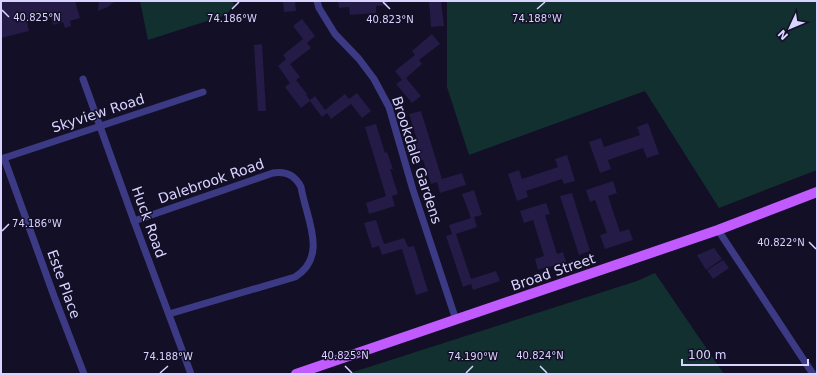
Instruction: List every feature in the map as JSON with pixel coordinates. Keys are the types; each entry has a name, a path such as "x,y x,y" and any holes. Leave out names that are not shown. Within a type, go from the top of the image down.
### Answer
{"main road":[{"name":"Broad Street","path":"296,374 718,230 817,192"}],"street":[{"name":"Brookdale Gardens","path":"317,1 319,8 335,34 359,59 374,79 389,107 413,190 456,320"},
{"name":"Huck Road","path":"83,79 191,374"},
{"name":"Skyview Road","path":"2,159 203,92"},
{"name":"Este Place","path":"2,159 84,374"},
{"name":"Dalebrook Road","path":"134,221 274,173 280,172 293,176 301,187 314,243 313,257 306,269 295,277 169,314"},
{"path":"718,230 813,374"}],"green space":[{"path":"140,1 233,1 234,5 226,15 148,40"},
{"path":"447,1 817,1 817,170 719,208 645,91 469,155 447,87"},
{"path":"655,273 724,374 347,374 637,281"}],"building":[{"path":"1,1 75,1 80,18 70,21 71,26 65,28 63,22 53,25 51,16 27,22 29,31 1,38"},
{"path":"99,1 115,1 108,7 98,11"},
{"path":"283,1 295,1 296,11 284,12"},
{"path":"338,1 387,1 387,5 376,6 376,13 350,15 349,7 339,8"},
{"path":"429,1 441,1 444,26 431,27"},
{"path":"302,19 315,36 307,43 311,48 290,64 300,77 296,80 310,100 315,96 325,110 345,94 349,99 357,93 371,111 362,118 351,104 331,119 327,113 322,117 310,101 301,108 285,87 290,83 278,66 286,59 283,55 303,39 293,26"},
{"path":"432,34 440,44 419,60 422,64 406,78 421,96 412,103 396,84 402,80 395,71 415,55 412,51"},
{"path":"262,44 266,111 258,111 254,45"},
{"path":"421,111 442,179 462,173 466,185 440,193 437,182 431,184 423,160 421,160 416,144 418,143 409,114"},
{"path":"648,123 659,154 647,158 643,148 608,160 611,169 600,173 589,142 601,138 604,147 640,135 637,127"},
{"path":"376,124 385,153 387,152 393,169 390,169 398,194 392,196 395,206 369,214 366,203 386,196 365,127"},
{"path":"567,155 575,181 564,184 562,179 526,191 528,197 517,201 508,174 519,170 522,179 558,167 555,159"},
{"path":"613,181 617,193 608,196 620,232 629,229 633,240 605,249 600,235 607,233 595,200 590,202 586,190"},
{"path":"474,190 482,215 474,217 477,227 456,234 471,279 496,271 500,281 473,290 471,284 463,287 446,236 452,234 449,225 471,218 462,194"},
{"path":"572,193 590,251 579,255 560,196"},
{"path":"546,203 550,214 545,215 557,254 563,252 566,262 538,270 535,259 544,256 533,220 524,223 520,211"},
{"path":"376,220 384,244 404,238 408,247 414,246 428,291 416,295 402,249 382,255 379,246 372,248 364,223"},
{"path":"714,248 722,259 706,270 697,255"},
{"path":"723,260 729,268 713,279 707,270"}]}
